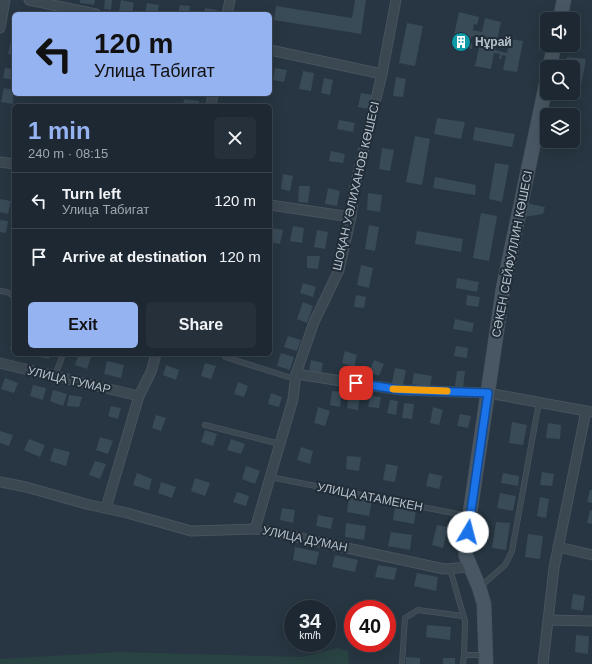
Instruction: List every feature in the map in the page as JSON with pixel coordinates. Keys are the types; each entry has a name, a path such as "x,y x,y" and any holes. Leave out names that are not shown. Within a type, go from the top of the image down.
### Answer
{"street":[{"path":"0,28 5,0"},
{"path":"29,0 86,12"},
{"path":"227,12 230,0"},
{"name":"ШОҚАН УӘЛИХАНОВ КӨШЕСІ","path":"256,529 293,399 296,376 314,322 339,270 351,217 354,190 382,74 396,0"},
{"path":"561,12 564,0"},
{"path":"272,50 382,74"},
{"name":"СӘКЕН СЕЙФУЛЛИН КӨШЕСІ","path":"486,659 484,604 479,587 470,567 466,547 503,289 543,100"},
{"path":"0,162 12,164"},
{"path":"272,205 351,217"},
{"path":"106,508 139,396 151,372 155,356"},
{"name":"УЛИЦА ТУМАР","path":"0,363 139,396"},
{"path":"296,376 401,390 488,393 589,412 554,568 543,664"},
{"name":"УЛИЦА ДУМАН","path":"0,482 26,487 191,531 256,529 437,568 450,569 470,567"},
{"path":"558,547 592,555"},
{"path":"548,620 592,621"}],"lane":[{"path":"0,291 12,295"},
{"path":"55,376 62,356"},
{"path":"225,357 296,376"},
{"path":"479,587 505,565 512,551 539,402"},
{"path":"205,425 280,444"},
{"name":"УЛИЦА АТАМЕКЕН","path":"270,477 470,517"},
{"path":"450,569 465,621 463,664"},
{"path":"402,664 405,618 418,610 463,616"},
{"path":"464,655 486,659"}],"green space":[{"path":"336,648 344,650 344,652 348,652 349,664 0,664 0,659 118,652 303,657 322,652 336,652"}],"building":[{"path":"80,0 95,0 94,5 80,3"},
{"path":"105,0 112,0 111,10 104,9"},
{"path":"121,0 134,3 132,12 119,11"},
{"path":"355,0 366,0 361,34 274,20 276,6 352,18"},
{"path":"147,3 159,5 157,12 145,12"},
{"path":"180,5 190,6 189,12 178,12"},
{"path":"205,8 217,10 217,12 204,12"},
{"name":"Нұрай","path":"459,12 479,17 477,25 474,24 473,30 482,32 485,18 501,22 495,50 507,53 510,39 523,41 517,72 503,70 506,56 502,55 501,59 499,59 500,54 494,53 491,69 475,66 481,38 479,38 478,41 475,40 476,37 472,36 469,42 472,44 472,49 452,45"},
{"path":"407,23 423,26 415,66 399,63"},
{"path":"11,41 12,55 8,54"},
{"path":"567,57 586,59 580,91 580,60 566,60"},
{"path":"5,68 12,69 12,80 3,78"},
{"path":"275,68 287,70 284,82 273,80"},
{"path":"303,71 314,73 311,91 299,89"},
{"path":"396,77 406,79 403,97 393,96"},
{"path":"324,78 333,80 330,95 321,93"},
{"path":"4,88 12,90 13,104 1,102"},
{"path":"361,93 372,95 369,109 358,107"},
{"path":"184,99 199,101 198,104 183,104"},
{"path":"437,118 465,122 461,139 434,134"},
{"path":"339,120 355,123 353,132 337,129"},
{"path":"475,127 515,134 512,147 473,140"},
{"path":"415,136 430,139 422,185 406,182"},
{"path":"382,148 394,150 390,171 379,169"},
{"path":"331,151 345,154 343,163 329,161"},
{"path":"495,163 509,165 502,202 489,199"},
{"path":"283,174 293,176 290,191 281,189"},
{"path":"435,177 476,185 475,195 433,188"},
{"path":"299,186 310,186 308,203 298,202"},
{"path":"328,188 340,191 337,206 325,204"},
{"path":"368,193 382,195 380,212 367,210"},
{"path":"0,199 11,201 8,214 0,212"},
{"path":"526,203 545,207 543,214 524,217"},
{"path":"481,213 497,216 489,261 473,258"},
{"path":"0,220 8,221 6,233 0,232"},
{"path":"369,225 379,227 375,251 365,249"},
{"path":"293,226 304,228 302,243 290,241"},
{"path":"272,228 283,230 280,244 272,242"},
{"path":"317,230 328,232 325,249 314,247"},
{"path":"417,231 463,239 461,252 415,244"},
{"path":"307,256 320,256 318,269 307,268"},
{"path":"361,265 373,268 369,288 357,285"},
{"path":"457,278 479,282 477,292 456,288"},
{"path":"303,283 316,287 313,297 300,293"},
{"path":"356,295 366,297 364,308 354,307"},
{"path":"467,295 480,297 478,307 466,305"},
{"path":"303,302 313,306 307,323 297,319"},
{"path":"455,319 474,323 472,332 453,329"},
{"path":"288,336 301,340 297,351 284,347"},
{"path":"456,346 468,348 467,358 454,356"},
{"path":"345,351 357,355 354,367 342,363"},
{"path":"281,353 294,357 290,370 277,366"},
{"path":"34,356 50,356 49,359"},
{"path":"78,356 91,357 87,369 75,365"},
{"path":"311,360 323,363 321,373 309,370"},
{"path":"374,360 384,364 379,376 369,372"},
{"path":"107,361 124,365 121,378 104,374"},
{"path":"205,363 216,366 211,379 201,376"},
{"path":"166,365 179,370 176,380 163,375"},
{"path":"395,368 406,370 403,386 392,383"},
{"path":"457,371 465,371 463,387 455,386"},
{"path":"414,373 432,376 430,387 412,384"},
{"path":"5,378 18,383 14,393 1,389"},
{"path":"238,382 248,386 244,397 234,394"},
{"path":"33,385 46,388 43,400 30,396"},
{"path":"53,390 67,394 63,406 50,401"},
{"path":"332,391 342,392 340,407 330,405"},
{"path":"271,393 282,397 279,407 268,404"},
{"path":"349,394 360,396 358,410 347,408"},
{"path":"69,395 82,397 79,407 67,406"},
{"path":"370,396 381,397 379,408 368,407"},
{"path":"390,400 398,401 396,415 387,413"},
{"path":"404,403 414,404 412,419 402,418"},
{"path":"111,406 121,408 118,419 108,416"},
{"path":"318,407 330,411 325,426 314,423"},
{"path":"433,407 443,410 439,425 430,423"},
{"path":"460,414 471,416 468,428 457,426"},
{"path":"156,415 166,418 161,431 152,428"},
{"path":"512,422 527,425 523,445 509,443"},
{"path":"548,423 561,425 560,439 546,438"},
{"path":"205,430 217,434 213,446 201,442"},
{"path":"0,431 13,435 9,446 0,443"},
{"path":"100,437 113,441 108,454 96,450"},
{"path":"29,439 45,445 40,457 24,450"},
{"path":"231,439 245,444 241,454 227,450"},
{"path":"301,447 313,451 310,464 297,460"},
{"path":"54,448 70,452 66,466 50,461"},
{"path":"347,456 361,457 359,471 346,469"},
{"path":"95,461 106,464 100,479 89,475"},
{"path":"386,464 398,466 395,482 383,480"},
{"path":"246,466 260,471 255,484 242,479"},
{"path":"542,472 554,474 552,486 540,485"},
{"path":"137,473 152,479 149,490 133,485"},
{"path":"429,473 442,476 439,489 426,486"},
{"path":"503,473 519,476 518,486 501,483"},
{"path":"195,478 210,483 205,496 191,491"},
{"path":"161,482 176,487 172,498 158,493"},
{"path":"590,490 592,490 592,503 587,502"},
{"path":"237,492 249,496 246,506 233,502"},
{"path":"500,493 516,496 513,511 497,508"},
{"path":"540,497 549,499 546,518 537,516"},
{"path":"349,498 372,501 369,516 347,512"},
{"path":"395,506 416,509 414,524 393,520"},
{"path":"282,508 295,510 293,523 280,520"},
{"path":"590,510 592,511 592,524 587,523"},
{"path":"318,515 333,518 331,529 316,526"},
{"path":"496,522 510,523 506,550 492,548"},
{"path":"346,523 366,526 364,540 345,537"},
{"path":"437,525 448,527 443,548 432,545"},
{"path":"391,532 412,535 410,550 388,546"},
{"path":"528,534 543,536 540,559 525,557"},
{"path":"295,547 319,552 316,565 293,560"},
{"path":"335,555 358,560 355,572 332,567"},
{"path":"378,565 397,568 394,580 375,577"},
{"path":"417,573 438,577 436,591 414,586"},
{"path":"573,594 585,596 583,611 571,609"},
{"path":"427,625 451,627 450,640 426,637"},
{"path":"576,635 589,636 588,654 575,652"},
{"path":"406,657 420,658 420,664 406,664"},
{"path":"443,658 455,658 455,664 443,664"}],"slow traffic":[{"path":"393,389 447,391"}],"place":[{"name":"Нұрай","path":"461,42"}],"route":[{"path":"356,383 401,390 488,393 468,532"}]}
